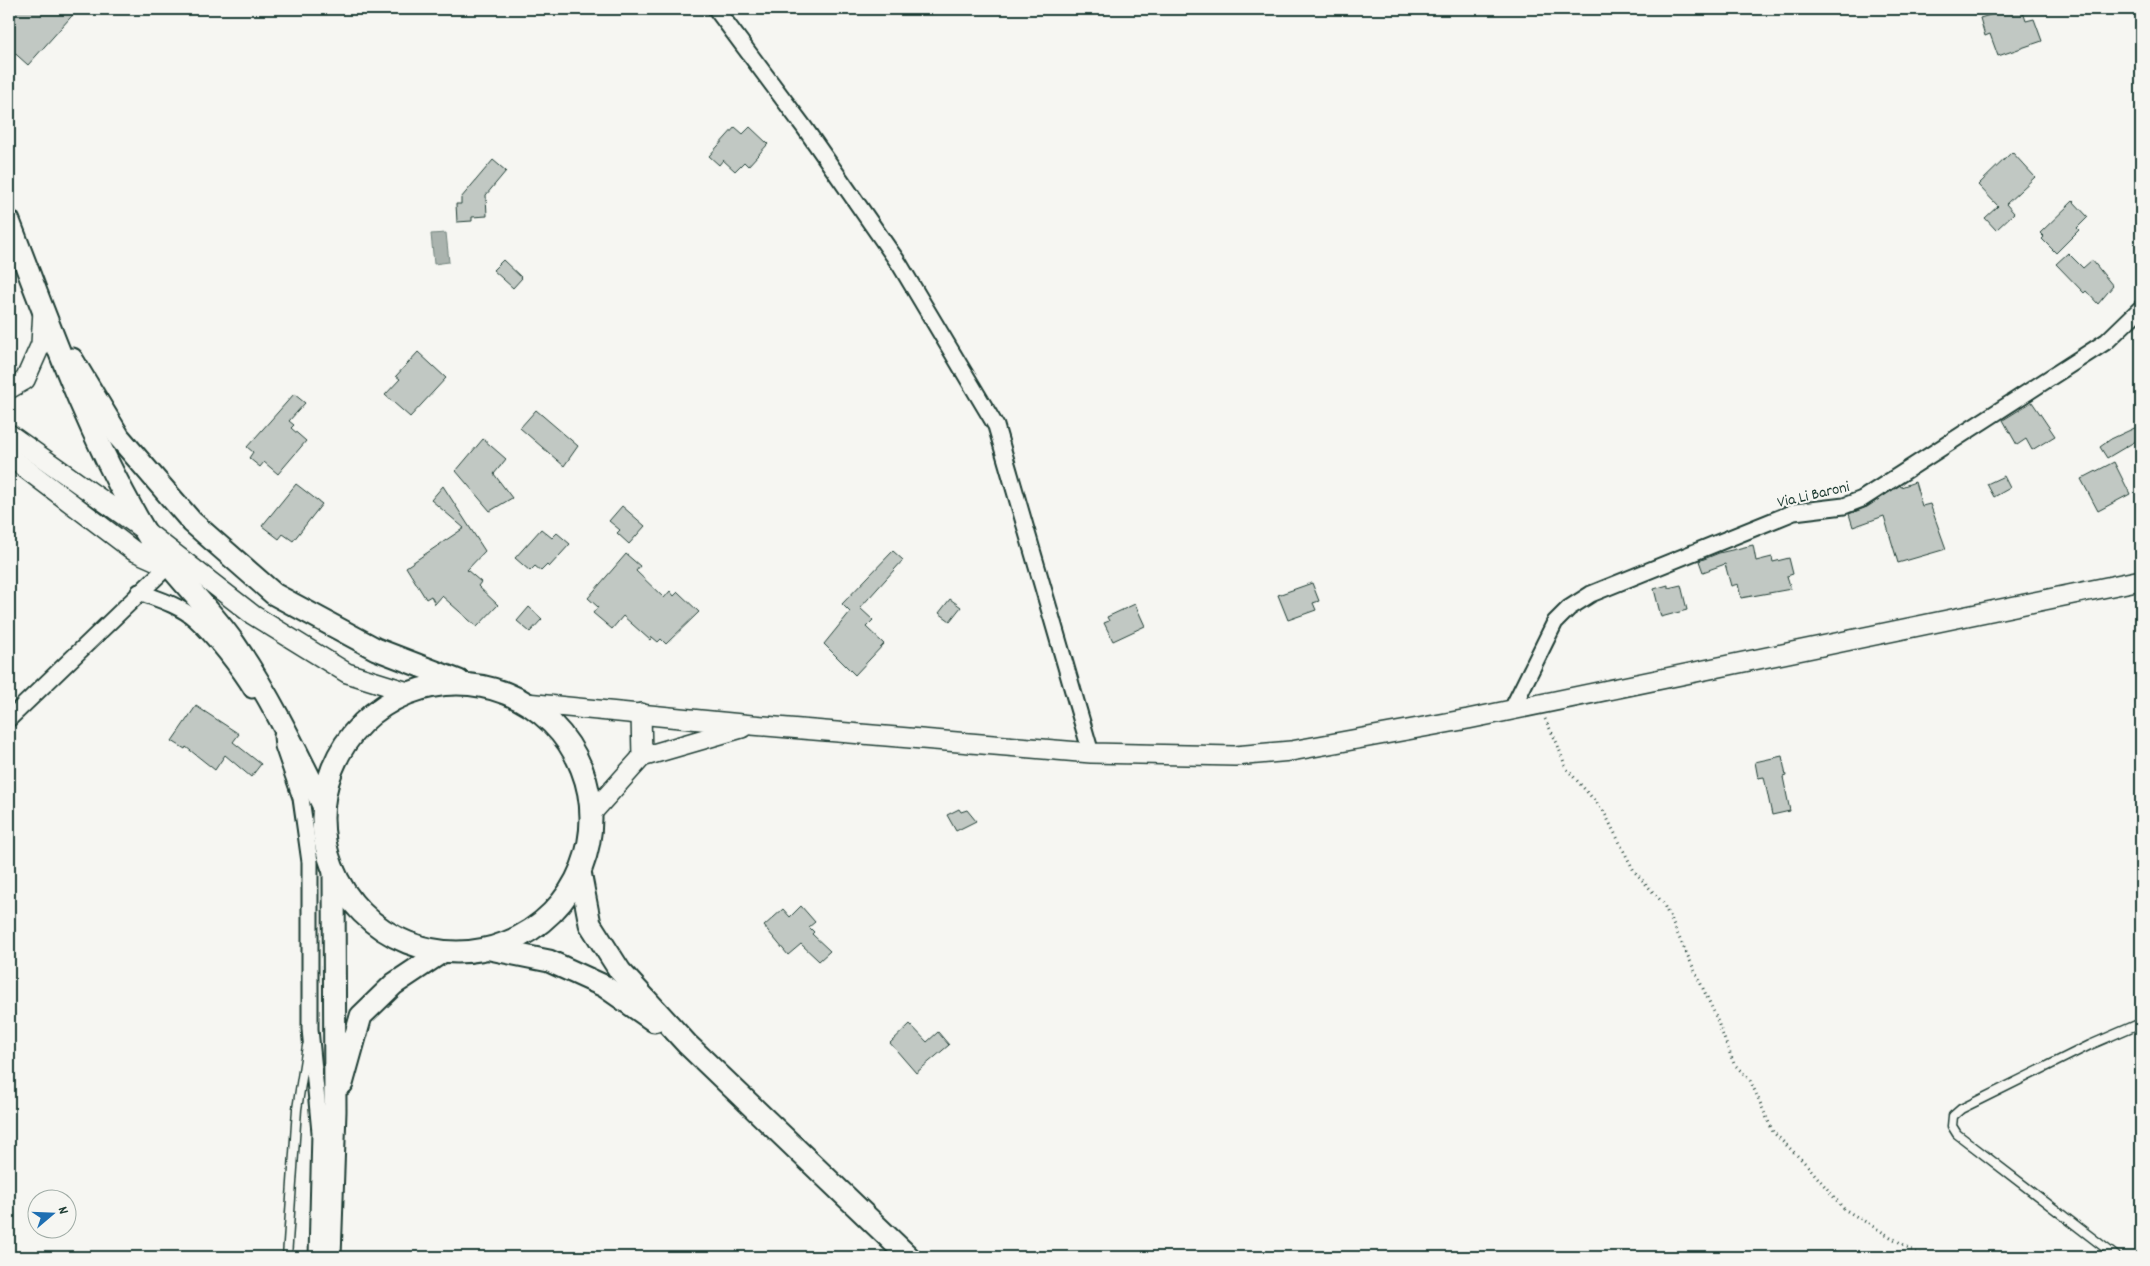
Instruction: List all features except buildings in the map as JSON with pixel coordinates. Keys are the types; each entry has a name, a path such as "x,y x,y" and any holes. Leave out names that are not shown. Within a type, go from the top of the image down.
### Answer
{"main road":[{"path":"9,221 77,399 108,466 144,530 168,566 234,642 280,719 323,805"},
{"path":"43,309 119,437 192,522 274,594 376,649 467,684 498,690 526,703 560,732 582,770 591,814 589,844 580,872 558,907 527,933 490,949 442,952 397,938 360,911 334,872"},
{"path":"330,1257 335,1111 334,872 324,839 323,805 331,769 350,737 376,710 408,692 437,685 467,684"},
{"path":"580,872 590,924 620,971 687,1044 909,1257"},
{"path":"490,949 549,961 604,986 687,1044"},
{"path":"335,1111 360,1016 394,984 442,952"}],"street":[{"path":"716,9 804,127 900,265 996,426 1091,753"},
{"name":"Via Li Baroni","path":"1512,709 1556,622 1569,608 1591,594 1794,512 1844,506 1862,499 2107,341 2141,308"},
{"path":"9,389 25,380 41,344 43,309"},
{"path":"9,434 144,530 253,615 347,673 408,692"},
{"path":"9,456 134,551 168,566 9,719"},
{"path":"526,703 752,725 1091,753 1235,756 1291,751 1542,704 2141,580"},
{"path":"139,592 172,604 195,619 243,676 258,700 280,719 283,746 301,798 310,862 310,1029 320,1132 317,1257"},
{"path":"641,713 642,757"},
{"path":"591,814 642,757 752,725"}],"lane":[{"path":"2117,1257 1957,1134 1952,1126 1952,1121 1953,1116 1961,1110 2090,1045 2141,1023"},
{"path":"287,1257 297,1109 310,1029"}],"path":[{"path":"1542,704 1546,724 1558,743 1566,768 1603,810 1634,871 1663,903 1714,1012 1734,1064 1750,1080 1774,1132 1807,1165 1844,1209 1924,1257"}],"shaded area":[{"path":"446,233 449,262 434,264 431,234"}]}
